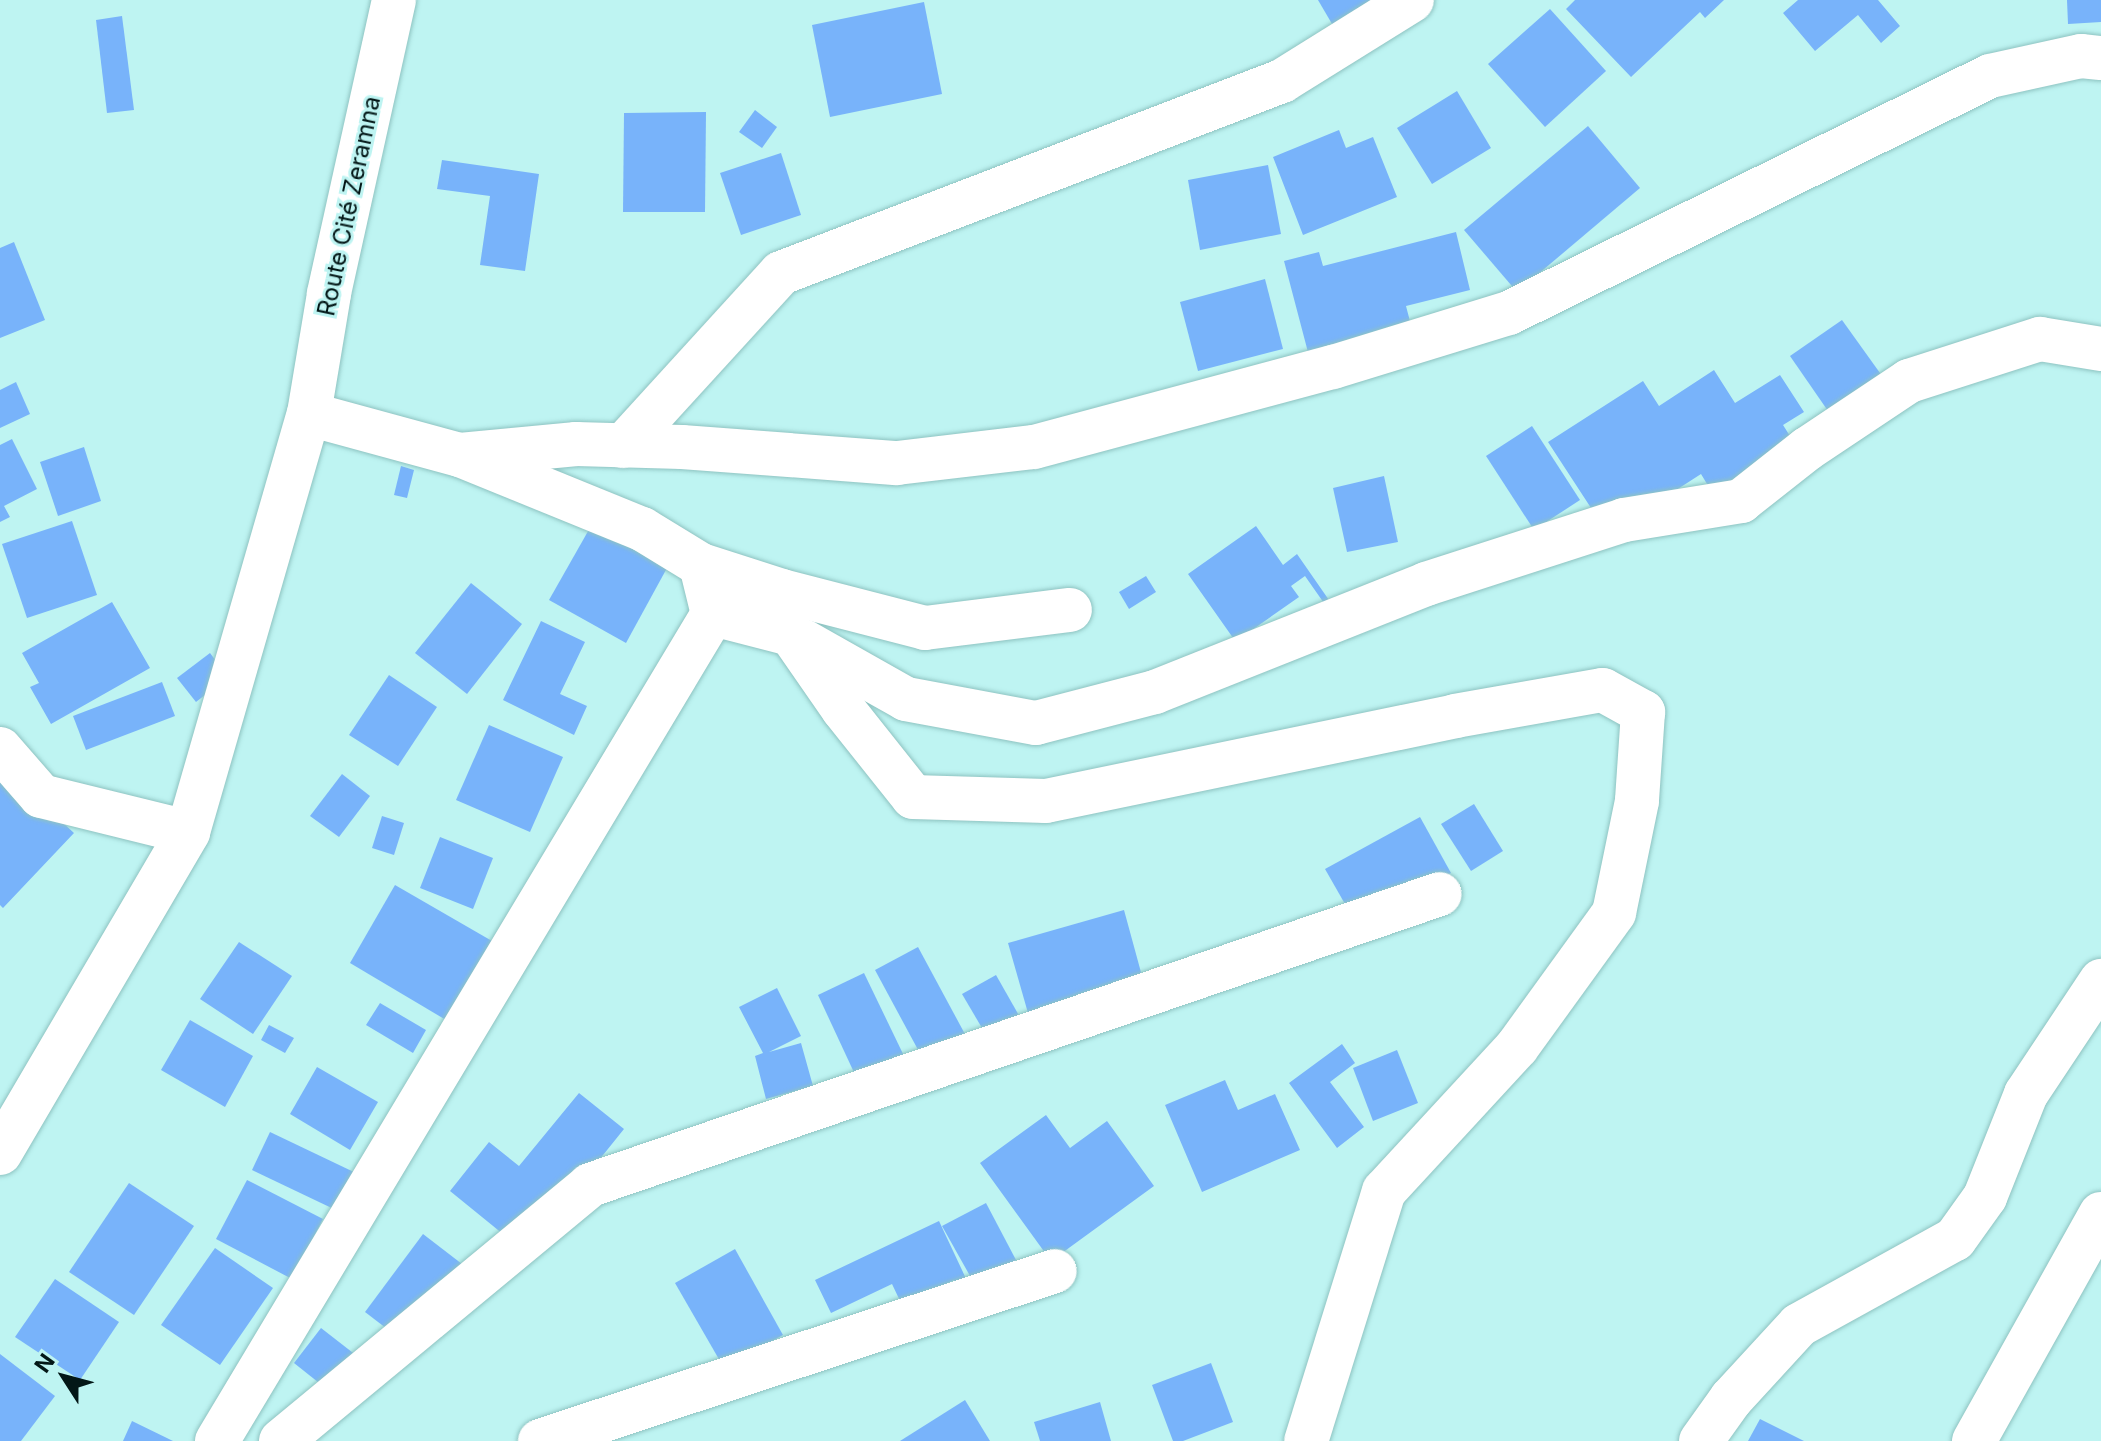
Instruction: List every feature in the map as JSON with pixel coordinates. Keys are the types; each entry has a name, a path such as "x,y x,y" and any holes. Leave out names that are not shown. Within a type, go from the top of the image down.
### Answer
{"street":[{"name":"Route Cité Zeramna","path":"0,1153 188,832 309,414 329,294 394,0"},
{"path":"623,446 781,273 1282,81 1412,0"},
{"path":"460,455 576,444 897,463 1034,447 1333,367 1509,313 1990,76 2081,56 2101,58"},
{"path":"713,614 791,634 906,699 1036,723 1155,692 1426,584 1608,525 1741,501 1807,449 1909,381 2040,339 2101,349"},
{"path":"309,414 460,455 642,529 701,565 782,591 925,628 1070,610"},
{"path":"217,1441 713,614 701,565"},
{"path":"791,634 843,709 913,797 1046,801 1455,716 1603,690 1643,712 1637,801 1614,913 1517,1047 1384,1191 1300,1438"},
{"path":"0,749 41,796 188,832"},
{"path":"281,1441 590,1185 1440,894"},
{"path":"1701,1441 1731,1399 1799,1325 1955,1239 1985,1197 2026,1094 2101,981"},
{"path":"1974,1441 2101,1214"},
{"path":"540,1441 1055,1271"}],"building":[{"path":"1318,0 1384,0 1335,29"},
{"path":"1575,0 1724,0 1705,18 1700,12 1631,77 1566,9"},
{"path":"1798,0 1878,0 1900,26 1881,43 1858,15 1815,51 1783,13"},
{"path":"2067,0 2101,0 2101,22 2068,24"},
{"path":"924,2 942,94 830,117 812,25"},
{"path":"1550,9 1606,71 1545,127 1488,64"},
{"path":"122,16 134,110 107,113 96,20"},
{"path":"1457,91 1491,148 1432,184 1397,128"},
{"path":"755,110 777,127 762,148 739,132"},
{"path":"706,112 705,212 623,212 624,113"},
{"path":"1588,126 1640,188 1517,292 1464,230"},
{"path":"1339,130 1346,148 1373,137 1397,197 1303,235 1273,157"},
{"path":"781,153 801,215 741,235 720,173"},
{"path":"442,160 539,174 525,271 480,265 490,196 437,189"},
{"path":"1268,165 1281,234 1200,250 1188,180"},
{"path":"1456,232 1470,290 1406,306 1412,329 1309,356 1284,261 1319,252 1323,266"},
{"path":"14,242 45,320 0,338 0,248"},
{"path":"1265,279 1283,349 1198,371 1180,302"},
{"path":"1842,320 1890,387 1837,424 1790,356"},
{"path":"1714,370 1735,403 1780,375 1804,412 1783,425 1802,455 1721,507 1701,474 1608,534 1548,442 1643,381 1659,406"},
{"path":"16,382 30,414 0,428 0,390"},
{"path":"1532,426 1580,500 1534,530 1486,456"},
{"path":"12,439 37,489 4,506 10,517 0,522 0,445"},
{"path":"84,447 101,501 58,516 40,462"},
{"path":"401,466 414,470 407,498 394,495"},
{"path":"1384,476 1398,542 1347,552 1333,488"},
{"path":"72,521 97,595 27,618 2,544"},
{"path":"591,526 667,568 626,643 549,600"},
{"path":"1256,526 1283,565 1297,554 1331,603 1326,606 1305,576 1291,586 1299,597 1252,630 1250,662 1188,574"},
{"path":"1146,576 1156,592 1129,609 1119,592"},
{"path":"471,583 522,624 467,694 415,653"},
{"path":"112,602 150,668 51,724 30,687 39,683 22,653"},
{"path":"541,621 585,642 560,694 587,706 574,735 503,700"},
{"path":"210,653 228,677 196,702 177,678"},
{"path":"389,675 437,707 398,766 349,735"},
{"path":"162,682 175,716 86,750 73,716"},
{"path":"489,725 563,757 530,832 456,800"},
{"path":"0,741 21,784 74,833 3,908 0,905"},
{"path":"342,774 370,796 339,837 310,816"},
{"path":"1474,804 1503,851 1471,871 1441,824"},
{"path":"382,816 404,823 394,855 372,848"},
{"path":"1420,817 1451,873 1357,925 1325,869"},
{"path":"440,837 493,858 473,909 420,888"},
{"path":"395,885 492,941 446,1020 350,963"},
{"path":"1124,910 1145,987 1030,1020 1008,943"},
{"path":"239,942 292,976 253,1034 200,999"},
{"path":"918,947 966,1036 923,1059 875,970"},
{"path":"864,973 905,1058 858,1081 818,995"},
{"path":"996,975 1025,1026 992,1045 962,994"},
{"path":"777,988 801,1036 769,1052 801,1043 813,1086 766,1099 755,1056 763,1053 739,1007"},
{"path":"380,1003 426,1030 413,1053 366,1025"},
{"path":"190,1020 253,1056 225,1107 161,1070"},
{"path":"269,1025 294,1038 285,1053 261,1040"},
{"path":"1342,1044 1355,1063 1330,1082 1364,1127 1337,1148 1289,1083"},
{"path":"1397,1050 1418,1103 1373,1121 1353,1068"},
{"path":"317,1067 378,1102 350,1150 290,1114"},
{"path":"1225,1080 1238,1110 1275,1094 1300,1150 1202,1192 1165,1105"},
{"path":"579,1093 624,1129 525,1252 450,1191 489,1142 519,1166"},
{"path":"1046,1115 1070,1148 1107,1121 1154,1186 1051,1261 980,1163"},
{"path":"270,1132 358,1174 340,1212 252,1170"},
{"path":"247,1180 323,1219 292,1279 216,1239"},
{"path":"129,1183 194,1226 134,1315 69,1272"},
{"path":"986,1203 1016,1260 974,1283 942,1226"},
{"path":"939,1221 969,1285 958,1289 954,1280 902,1305 892,1284 831,1313 815,1280"},
{"path":"423,1234 475,1274 416,1351 365,1312"},
{"path":"215,1248 273,1288 220,1365 161,1325"},
{"path":"735,1249 783,1335 724,1368 675,1283"},
{"path":"55,1279 119,1322 80,1380 15,1337"},
{"path":"321,1328 366,1363 338,1398 294,1363"},
{"path":"0,1354 55,1396 21,1441 0,1441"},
{"path":"1211,1363 1233,1422 1183,1441 1173,1441 1152,1385"},
{"path":"965,1400 990,1441 900,1441"},
{"path":"1100,1402 1111,1441 1040,1441 1034,1422"},
{"path":"1760,1419 1804,1441 1748,1441"},
{"path":"132,1421 173,1441 123,1441"}]}
